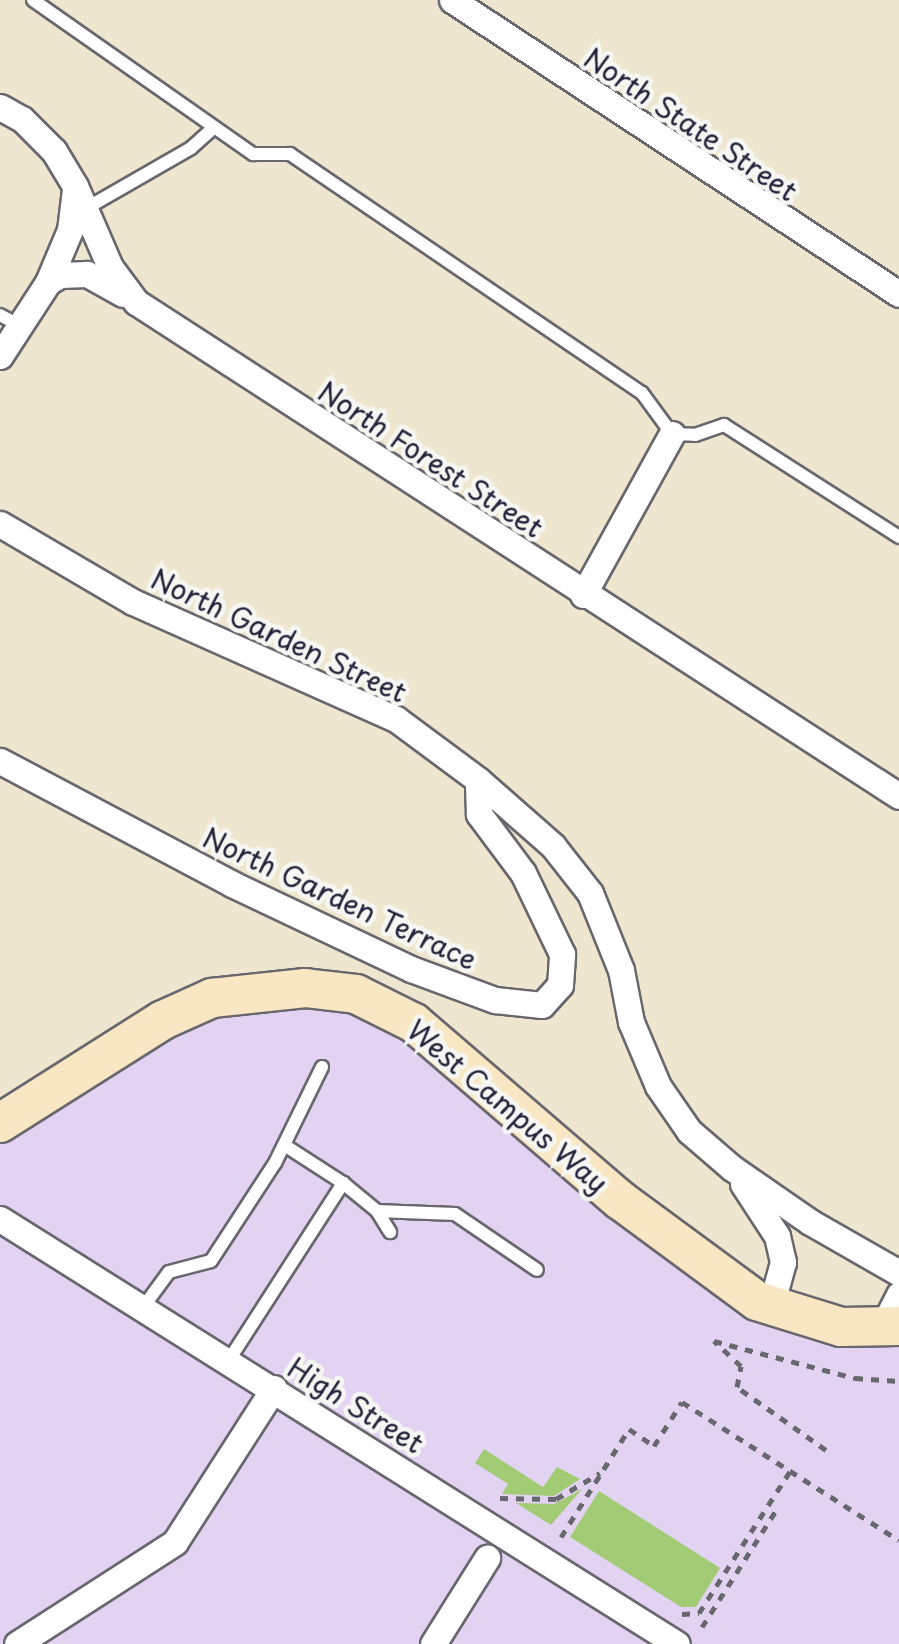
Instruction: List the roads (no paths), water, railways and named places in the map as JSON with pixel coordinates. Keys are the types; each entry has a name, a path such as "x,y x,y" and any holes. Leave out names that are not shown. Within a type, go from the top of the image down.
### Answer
{"street":[{"name":"North State Street","path":"452,0 899,294"},
{"name":"North Forest Street","path":"0,107 40,134 80,198 110,267 136,302 583,595 899,796"},
{"path":"0,356 10,320 48,282 80,198"},
{"path":"48,282 73,272 87,274 136,302"},
{"path":"583,595 672,434"},
{"name":"North Garden Street","path":"0,524 134,602 396,719 478,780 554,846 590,893 622,970 631,1022 658,1086 689,1132 732,1168 899,1274"},
{"name":"North Garden Terrace","path":"0,761 232,884 411,969 495,1000 542,1005 560,985 562,954 523,872 479,814 478,780"},
{"name":"West Campus Way","path":"0,1123 163,1020 212,998 305,988 356,994 414,1023 620,1200 757,1301 842,1327 894,1315"},
{"name":"North Garden Street","path":"732,1168 777,1236 782,1262 771,1306"},
{"name":"High Street","path":"4,1218 677,1644"},
{"path":"17,1644 176,1542 274,1388"},
{"path":"433,1644 488,1558"}],"lane":[{"path":"34,0 253,154 290,154 642,394 672,434 695,435 724,425 899,537"},
{"path":"80,198 191,148 213,128"},
{"path":"144,1306 169,1272 210,1261 284,1146 322,1067"},
{"path":"284,1146 343,1182 377,1211 390,1232"},
{"path":"230,1360 343,1182"},
{"path":"377,1211 455,1214 536,1270"}]}
